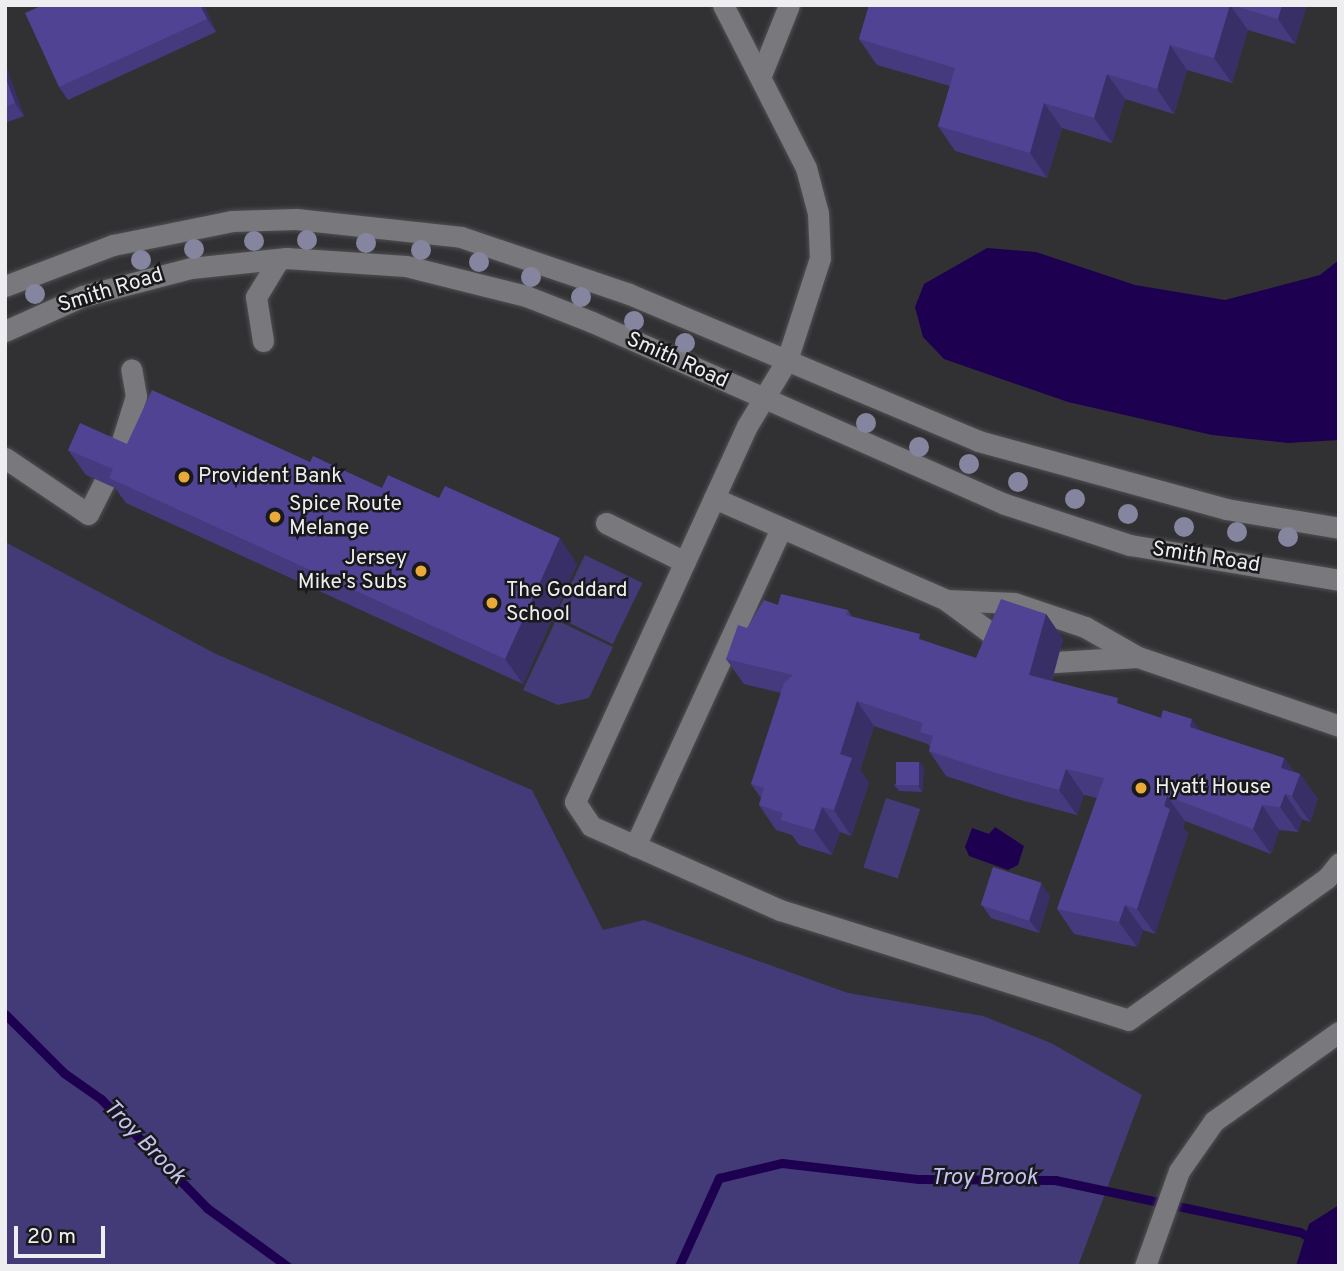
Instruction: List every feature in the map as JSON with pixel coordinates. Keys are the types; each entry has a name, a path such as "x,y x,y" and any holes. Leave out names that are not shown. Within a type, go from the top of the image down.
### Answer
{"street":[{"path":"723,5 806,168 818,213 813,290 787,360 762,399 714,498 575,802 591,827 780,910 1128,1020 1327,878 1339,863"},
{"path":"761,75 789,5"},
{"name":"Smith Road","path":"5,286 113,246 232,221 403,227 519,252 787,360 978,441 1086,475 1226,509 1339,528"},
{"path":"263,341 256,297 279,259"},
{"name":"Smith Road","path":"5,331 141,279 279,259 406,266 526,296 969,489 1130,545 1339,580"},
{"path":"117,457 136,396 131,369"},
{"path":"5,458 88,514 104,483"},
{"path":"714,498 946,600 1010,648"},
{"path":"606,523 685,562"},
{"path":"635,846 781,529"},
{"path":"946,600 1014,603 1085,627 1138,657 1339,726"},
{"path":"1055,662 1138,657"},
{"path":"1145,1266 1179,1171 1214,1121 1339,1032"}],"shaded area":[{"path":"987,248 1036,252 1135,285 1225,300 1320,275 1339,260 1339,440 1288,443 1212,435 1068,402 944,359 923,337 915,307 924,284"},
{"path":"5,542 216,654 532,790 603,930 644,920 848,993 983,1016 1051,1043 1142,1095 1078,1266 5,1266"},
{"path":"585,555 643,583 613,644 555,616"},
{"path":"556,620 613,647 589,698 558,705 523,690"},
{"path":"886,798 920,809 898,879 863,867"},
{"path":"995,827 1024,846 1018,865 1008,870 969,856 965,847 972,828 989,834"},
{"path":"1339,1205 1339,1266 1296,1266 1309,1224"}],"building":[{"path":"43,5 200,5 207,19 59,87 25,13"},
{"path":"869,5 1230,5 1214,58 1170,45 1157,89 1107,74 1094,118 1044,103 1030,153 938,126 955,68 859,39"},
{"path":"1231,5 1282,5 1278,19"},
{"path":"5,76 15,103 5,107"},
{"path":"152,390 310,462 313,456 382,488 388,475 439,498 445,486 560,538 505,659 109,478 113,469 68,450 80,423 127,444"},
{"name":"Hyatt House","path":"781,594 848,610 846,615 920,634 919,639 976,658 1001,599 1046,614 1029,675 1118,698 1117,703 1161,718 1163,710 1192,719 1190,727 1284,758 1281,768 1300,774 1292,796 1285,794 1280,807 1262,805 1253,829 1167,796 1164,806 1170,809 1137,909 1125,905 1119,922 1057,909 1104,778 1066,769 1059,790 996,773 929,751 933,736 920,732 923,723 857,701 840,754 852,758 834,810 822,807 814,830 781,820 783,813 759,805 764,788 751,784 784,683 793,675 726,659 738,625 747,628 764,600 778,605"},
{"path":"896,762 919,762 919,785 896,785"},
{"path":"993,867 1042,883 1029,921 981,905"}],"waterway":[{"name":"Troy Brook","path":"5,1014 64,1073 101,1099 207,1208 287,1266"},
{"name":"Troy Brook","path":"679,1266 719,1178 782,1163 919,1179 1055,1180 1300,1232 1315,1241"}],"place":[{"name":"Provident Bank","path":"184,477"},
{"name":"Spice Route Melange","path":"275,517"},
{"name":"Jersey Mike's Subs","path":"421,571"},
{"name":"The Goddard School","path":"492,603"},
{"name":"Hyatt House","path":"1141,788"}]}
